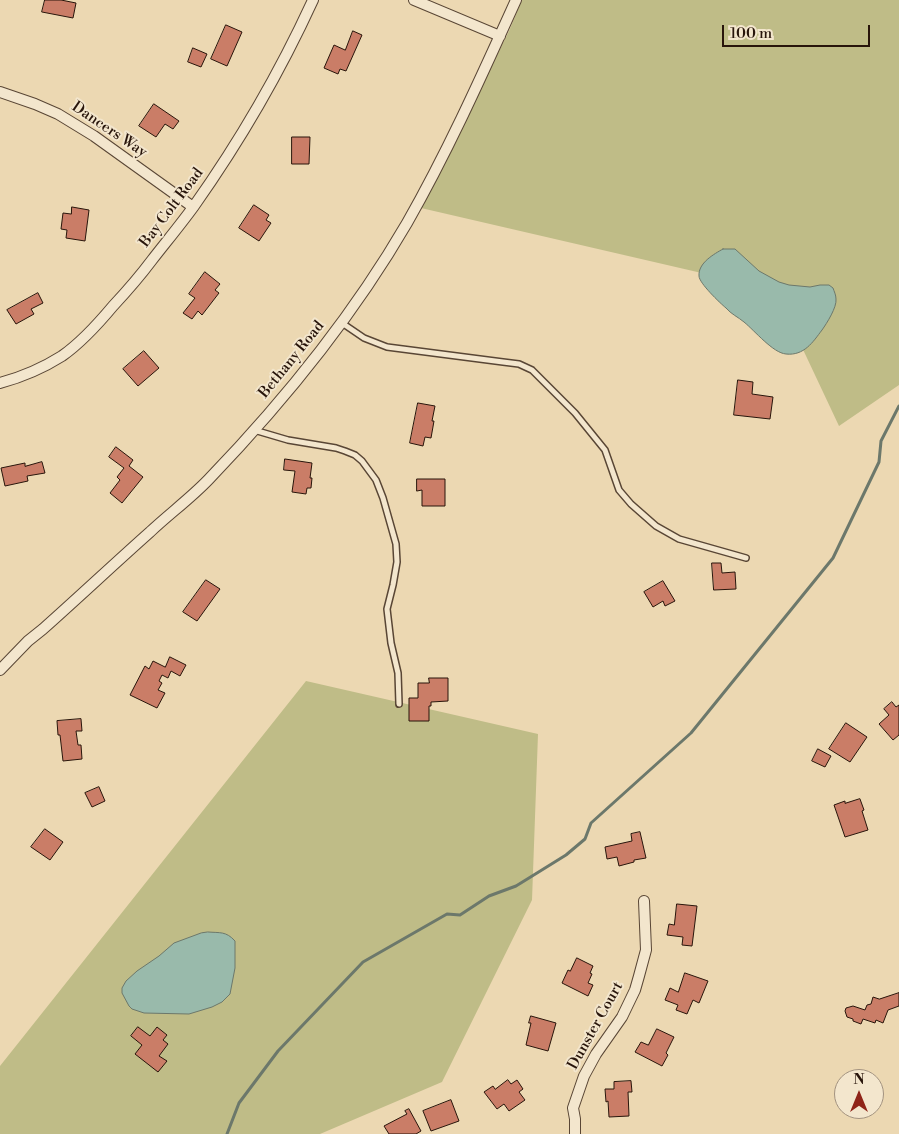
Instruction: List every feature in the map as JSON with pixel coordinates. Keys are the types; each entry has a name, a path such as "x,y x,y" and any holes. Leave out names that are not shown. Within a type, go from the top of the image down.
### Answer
{"street":[{"name":"Bay Colt Road","path":"0,383 16,379 62,356 96,326 138,278 193,207 232,151 267,92 313,0"},
{"path":"414,0 500,36"},
{"name":"Bethany Road","path":"0,670 28,641 208,480 292,386 341,323 380,266 411,215 451,142 516,0"},
{"name":"Dancers Way","path":"0,92 58,114 80,127 193,207"},
{"name":"Dunster Court","path":"575,1134 572,1108 584,1076 596,1054 622,1017 639,976 646,950 644,901"}],"lane":[{"path":"341,323 364,338 387,347 519,364 532,370 589,429 605,450 619,490 631,504 656,526 679,539 746,558"},
{"path":"253,430 288,440 336,448 355,455 376,480 396,544 397,562 387,609 391,644 398,673 399,704"}],"shaded area":[{"path":"522,0 899,0 899,385 839,426 775,290 421,208 509,31"},
{"path":"723,249 735,249 759,271 779,282 810,287 829,285 833,288 836,302 833,310 822,330 807,347 798,353 792,354 781,353 775,350 730,312 706,288 700,279 699,271 707,260"},
{"path":"306,681 538,734 532,900 442,1082 320,1134 0,1134 0,1066"},
{"path":"208,932 226,934 235,941 235,968 230,994 222,1002 189,1014 144,1013 129,1006 122,993 122,988 126,981 174,943"}],"building":[{"path":"45,0 61,0 76,3 73,18 42,12"},
{"path":"226,25 242,32 227,66 211,59"},
{"path":"353,31 362,35 346,71 340,69 338,74 324,68 334,45 345,50"},
{"path":"193,48 207,54 201,67 188,62"},
{"path":"154,104 179,121 173,129 165,124 156,137 139,126"},
{"path":"292,137 310,137 309,164 292,164"},
{"path":"254,205 269,215 266,220 271,223 259,241 239,228"},
{"path":"72,207 89,210 85,241 66,238 67,230 61,229 63,213 71,214"},
{"path":"205,272 220,284 215,290 219,293 202,315 198,311 192,319 183,313 195,298 189,294"},
{"path":"38,293 43,303 31,309 34,314 16,324 7,310"},
{"path":"144,351 159,368 138,386 123,369"},
{"path":"738,380 753,382 752,394 773,397 770,419 734,415"},
{"path":"418,403 435,406 431,438 425,437 423,446 410,443"},
{"path":"116,447 133,460 129,466 143,477 122,503 110,493 120,480 117,477 124,468 109,457"},
{"path":"285,459 312,463 311,488 307,488 306,494 292,492 295,471 284,470"},
{"path":"42,462 45,473 27,476 28,481 5,486 1,468"},
{"path":"417,479 445,479 445,506 422,506 422,490 417,491"},
{"path":"712,563 721,563 722,573 735,572 736,589 714,590"},
{"path":"206,580 220,589 197,621 183,612"},
{"path":"663,581 675,601 665,606 663,601 653,607 644,592"},
{"path":"170,657 186,665 180,676 171,671 168,678 162,675 159,681 162,683 158,690 165,693 157,708 130,695 145,666 149,669 153,661 165,667"},
{"path":"429,678 448,678 448,701 431,702 431,706 429,706 429,721 409,721 409,698 418,698 418,683 429,683"},
{"path":"892,702 896,707 899,705 899,735 893,740 879,724 889,715 884,709"},
{"path":"81,719 82,731 76,731 78,745 81,745 82,759 63,761 57,721"},
{"path":"846,723 867,737 850,762 829,749"},
{"path":"818,749 831,756 825,767 812,761"},
{"path":"99,787 105,801 92,807 85,793"},
{"path":"860,799 868,830 845,837 834,805"},
{"path":"45,829 63,842 50,860 31,847"},
{"path":"640,832 646,858 619,866 617,857 607,859 605,847 632,841 631,834"},
{"path":"677,904 697,906 692,946 682,945 683,937 667,935 669,924 674,925"},
{"path":"577,958 593,966 588,983 593,985 588,996 562,983 568,970 570,971"},
{"path":"685,973 708,981 699,1003 693,1000 687,1014 676,1010 678,1005 665,1000 670,988 678,992"},
{"path":"899,993 899,1006 888,1010 883,1023 876,1020 875,1023 863,1019 861,1024 847,1017 846,1008 853,1006 865,1010 867,1005 871,1004 873,997 879,999"},
{"path":"531,1016 556,1023 548,1051 526,1045"},
{"path":"138,1027 150,1036 157,1027 167,1035 163,1040 168,1044 159,1056 167,1061 158,1072 135,1054 142,1045 131,1036"},
{"path":"657,1029 674,1037 662,1066 635,1052 641,1042 648,1045"},
{"path":"508,1080 511,1084 517,1080 523,1089 519,1092 525,1100 509,1111 504,1104 497,1109 484,1092 493,1086 495,1089"},
{"path":"631,1081 632,1092 628,1092 629,1116 609,1117 605,1089 614,1089 614,1082"},
{"path":"451,1100 459,1121 431,1131 423,1111"},
{"path":"409,1109 421,1131 416,1134 389,1134 384,1126 407,1114 405,1111"}],"waterway":[{"path":"227,1134 239,1103 278,1051 363,962 447,914 460,915 489,896 516,886 566,855 585,839 591,823 691,733 833,558 879,462 881,441 899,406"}]}
